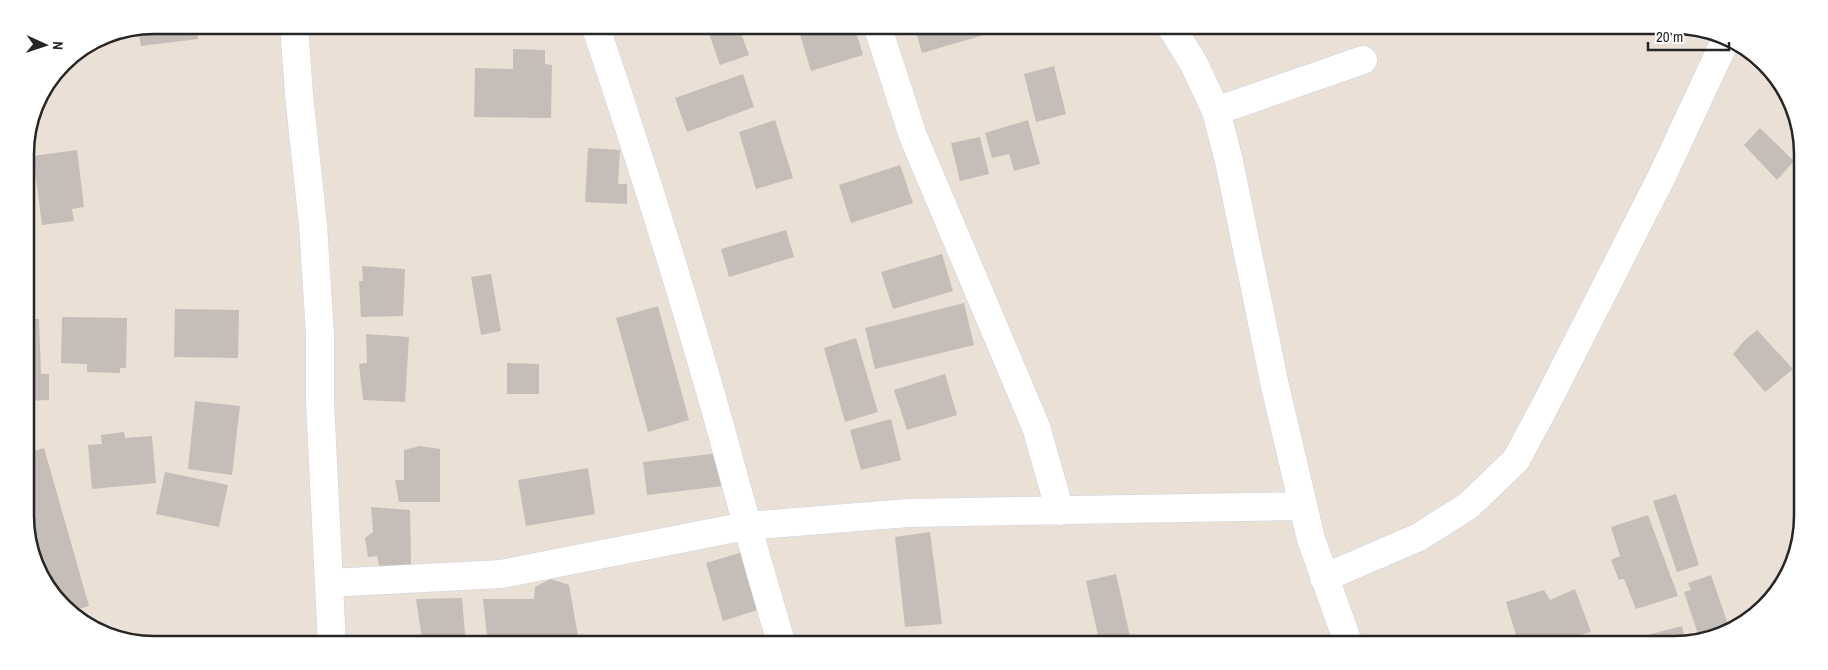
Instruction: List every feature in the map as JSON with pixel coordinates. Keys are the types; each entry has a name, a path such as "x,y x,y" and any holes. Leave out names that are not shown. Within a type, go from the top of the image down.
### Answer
{"street":[{"path":"295,34 316,265 320,334 320,401 332,636"},
{"path":"598,34 655,207 779,636"},
{"path":"880,34 913,136 1036,427 1060,511"},
{"path":"1176,34 1194,64 1216,111 1229,160 1275,386 1311,539 1345,636"},
{"path":"1324,578 1419,537 1468,506 1516,460 1662,176 1723,45"},
{"path":"1216,111 1363,60"},
{"path":"329,583 501,574 746,526 908,513 1303,506"}],"building":[{"path":"197,34 198,39 141,46 139,35"},
{"path":"709,34 741,34 749,55 720,65"},
{"path":"800,34 857,34 863,55 811,71"},
{"path":"917,34 987,34 922,53"},
{"path":"513,49 545,50 545,64 552,65 551,118 474,117 475,68 513,69"},
{"path":"1054,66 1066,114 1036,122 1024,74"},
{"path":"743,74 754,107 687,132 675,98"},
{"path":"775,120 793,178 756,189 739,132"},
{"path":"1028,120 1040,164 1014,171 1009,154 992,158 985,133"},
{"path":"1760,128 1794,161 1777,180 1744,145"},
{"path":"980,137 989,174 960,181 951,143"},
{"path":"588,148 620,150 618,184 627,184 627,204 585,202"},
{"path":"77,150 84,207 72,209 74,221 42,225 34,156"},
{"path":"900,165 913,203 851,223 839,185"},
{"path":"786,230 794,257 729,277 721,249"},
{"path":"942,254 953,291 893,309 881,272"},
{"path":"362,266 405,269 403,316 361,317 359,281 363,281"},
{"path":"491,274 501,331 481,335 471,277"},
{"path":"964,303 974,345 875,369 865,328"},
{"path":"658,306 689,420 648,432 616,318"},
{"path":"175,309 239,310 238,358 174,357"},
{"path":"62,317 127,318 126,368 120,368 120,373 87,372 87,364 61,363"},
{"path":"34,319 39,319 41,374 49,374 49,400 34,401"},
{"path":"1757,330 1793,369 1765,392 1733,354"},
{"path":"366,334 409,337 405,402 363,400 359,364 367,363"},
{"path":"856,338 878,412 845,422 824,348"},
{"path":"507,363 539,364 539,394 507,394"},
{"path":"945,374 957,415 907,430 894,390"},
{"path":"195,401 240,406 232,475 188,469"},
{"path":"891,419 901,460 861,470 850,430"},
{"path":"124,432 125,438 152,436 156,483 92,489 88,445 102,444 101,435"},
{"path":"420,446 440,449 440,502 399,502 395,480 404,480 404,450"},
{"path":"44,448 89,606 79,609 64,595 54,583 40,554 34,524 34,451"},
{"path":"719,453 723,486 647,495 643,462"},
{"path":"588,468 595,514 526,526 518,480"},
{"path":"165,472 228,485 219,527 156,514"},
{"path":"1676,494 1699,565 1677,572 1653,501"},
{"path":"371,507 410,510 411,566 380,570 377,556 368,557 365,538 373,532"},
{"path":"1648,515 1678,596 1636,609 1624,579 1619,580 1611,560 1620,556 1611,527"},
{"path":"930,532 942,624 905,627 895,537"},
{"path":"746,551 764,608 723,621 706,563"},
{"path":"1116,574 1130,636 1098,636 1086,581"},
{"path":"1711,575 1728,623 1698,633 1684,592 1691,590 1688,583"},
{"path":"551,579 569,585 578,636 487,636 483,599 534,599 535,587"},
{"path":"1575,589 1591,632 1577,636 1516,636 1506,602 1544,590 1550,600"},
{"path":"462,598 465,636 422,636 416,599"},
{"path":"1682,626 1684,636 1682,636 1644,636"}]}
